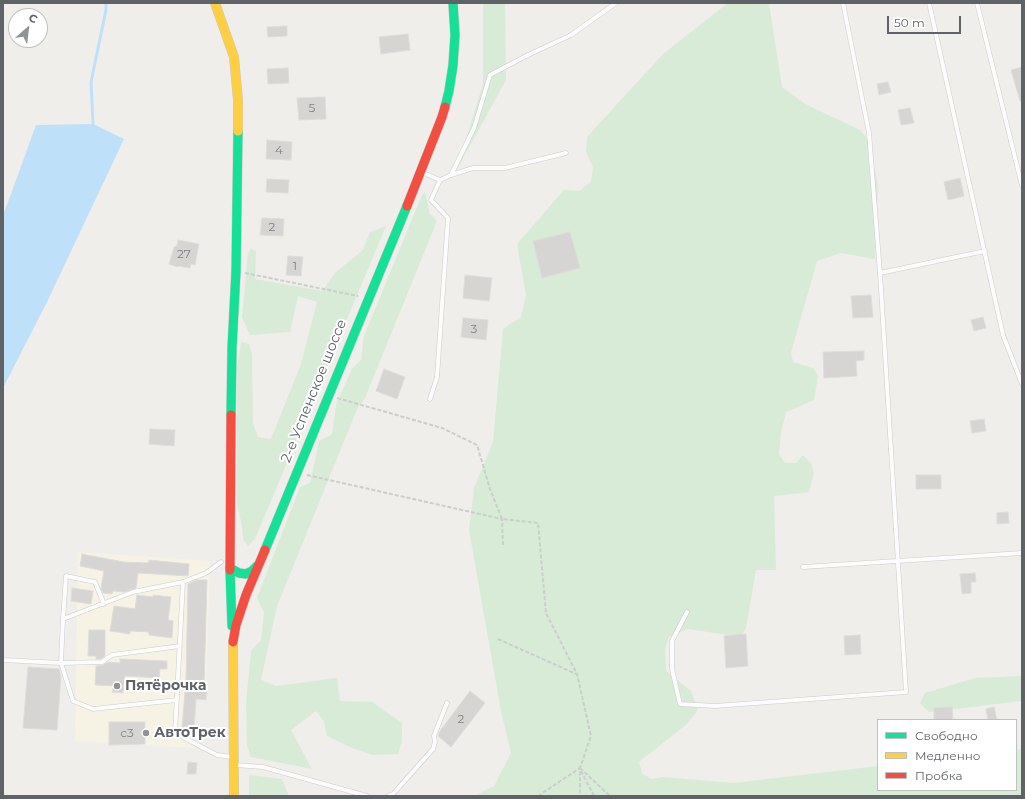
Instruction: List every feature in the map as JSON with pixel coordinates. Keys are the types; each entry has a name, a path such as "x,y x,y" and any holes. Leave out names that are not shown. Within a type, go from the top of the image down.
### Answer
{"main road":[{"path":"215,3 231,46 238,88 236,271 232,348 230,568 233,642"},
{"name":"2-е Успенское шоссе","path":"234,796 233,642 239,614 296,472 421,172 442,117 452,78 455,34 453,3"},
{"path":"230,568 239,573 246,574 255,569 259,564"}],"lane":[{"path":"451,174 474,128 490,75 571,35 616,3"},
{"path":"687,612 672,641 672,669 680,704 715,706 906,692 880,273 869,133 843,3"},
{"path":"929,3 985,251 1002,335 1022,384"},
{"path":"977,3 1022,186"},
{"path":"430,399 437,378 448,218 431,200 440,180 451,174 473,168 505,168 566,153"},
{"path":"421,172 440,180"},
{"path":"880,273 985,251"},
{"path":"803,567 1022,553"},
{"path":"63,620 133,592 184,582 206,573 221,562"},
{"path":"104,604 95,582 66,576 61,663 73,701 93,709 176,700"},
{"path":"184,582 175,733 234,762 264,767 367,796"},
{"path":"3,660 61,663 102,662 112,655 180,646"},
{"path":"388,796 393,794 433,749 437,725 447,703"}],"path":[{"path":"236,271 368,298"},
{"path":"328,395 442,428 477,445 490,489 502,519 503,546"},
{"path":"296,472 502,519 538,523 546,613 577,674 591,736 580,768 580,796"},
{"path":"498,639 577,674"},
{"path":"538,796 580,768"},
{"path":"580,768 594,796"},
{"path":"580,768 610,796"}],"shaded area":[{"path":"78,552 210,561 206,685 185,685 193,748 75,741"}],"green space":[{"path":"483,3 505,3 506,80 456,171 483,84"},
{"path":"728,3 769,3 782,87 805,104 860,130 867,138 878,184 875,259 841,253 817,261 791,352 793,362 813,368 818,376 814,400 786,412 781,433 779,454 785,463 796,463 803,455 811,463 814,473 809,492 774,496 776,570 756,570 746,628 741,637 688,629 669,637 665,649 666,671 691,691 698,710 687,724 639,762 642,773 651,779 662,777 734,783 877,766 877,791 1017,791 1017,750 1022,749 1022,796 474,796 494,786 511,753 501,711 469,530 474,488 493,442 503,329 521,317 526,295 517,244 564,190 579,191 591,182 593,167 586,152 587,137 663,54"},
{"path":"425,192 430,214 437,221 365,398 358,407 277,606 261,680 276,686 337,678 340,701 372,702 402,723 402,741 398,754 373,755 352,748 327,736 324,721 316,711 291,730 312,769 251,757 247,745 246,703 251,651 261,640 264,613 257,598 300,487 310,483 319,441 332,434 336,405 352,369 361,360 364,336 422,195"},
{"path":"386,226 255,539 248,546 243,539 237,503 237,368 241,342 249,344 252,354 253,423 258,437 271,439 301,364 317,302 298,296 290,332 250,335 242,317 248,254 251,248 256,251 255,279 322,291 336,272 363,250 370,232"},
{"path":"1022,676 1022,701 929,712 920,703 925,693 975,678"},
{"path":"249,775 282,779 289,796 249,796"}],"water":[{"path":"93,124 124,139 47,302 3,388 3,216 36,125"}],"building":[{"path":"287,26 287,36 268,37 267,27"},
{"path":"408,34 410,50 381,54 379,37"},
{"path":"1022,67 1022,101 1020,101 1011,70"},
{"path":"288,68 289,83 268,84 267,69"},
{"path":"888,82 891,92 879,95 877,84"},
{"path":"325,97 326,119 299,120 297,98"},
{"path":"910,108 914,123 901,125 898,110"},
{"path":"267,140 292,142 291,160 266,159"},
{"path":"960,178 964,196 948,200 944,182"},
{"path":"267,179 289,180 288,193 266,192"},
{"path":"262,218 284,219 283,236 260,235"},
{"path":"570,232 580,268 542,278 533,241"},
{"path":"178,240 199,244 195,265 191,264 190,268 178,267 169,264 174,247 177,246"},
{"path":"288,256 303,257 301,276 286,275"},
{"path":"465,275 492,278 489,301 463,298"},
{"path":"871,295 873,317 853,318 851,296"},
{"path":"983,317 986,328 974,331 971,320"},
{"path":"463,318 488,320 486,340 461,337"},
{"path":"864,351 864,360 856,361 857,376 824,378 823,352"},
{"path":"384,369 405,377 397,399 376,391"},
{"path":"984,419 986,431 972,433 970,421"},
{"path":"150,429 175,430 174,446 149,444"},
{"path":"916,475 941,475 941,489 916,489"},
{"path":"1008,512 1009,523 997,524 997,513"},
{"path":"82,554 124,562 148,563 149,560 189,564 188,576 138,573 136,588 124,592 113,591 112,594 103,593 101,588 104,571 80,566"},
{"path":"975,573 976,582 971,582 971,593 962,594 960,574"},
{"path":"197,580 207,580 204,686 207,686 206,700 196,699 194,729 182,728 186,679 188,584"},
{"path":"72,588 93,591 91,604 71,601"},
{"path":"137,595 171,597 168,620 173,621 172,638 149,635 149,632 130,631 130,634 110,631 114,606 135,609"},
{"path":"89,630 105,630 105,656 101,659 96,659 96,656 88,656"},
{"path":"746,634 748,666 726,668 724,636"},
{"path":"860,635 861,654 845,655 844,636"},
{"path":"120,659 167,661 167,669 160,669 159,678 125,676 123,693 112,692 114,686 95,685 96,666 103,665 108,662 120,663"},
{"path":"28,667 59,669 61,676 57,730 23,728"},
{"path":"470,691 485,703 451,747 438,736 440,731"},
{"path":"952,707 953,719 934,719 934,708"},
{"path":"994,707 997,719 988,719 986,709"},
{"path":"109,722 145,722 145,744 109,745"},
{"path":"188,762 197,763 196,774 187,774"}],"waterway":[{"path":"93,124 91,82 106,10 106,3"}],"traffic: fast":[{"path":"445,107 453,65 455,35 453,3"},
{"path":"231,415 232,348 236,271 238,131"},
{"path":"265,550 407,206"},
{"path":"230,568 239,573 246,574 257,566"},
{"path":"230,570 232,626"}],"traffic: slow":[{"path":"215,3 234,57 238,100 238,131"},
{"path":"233,642 234,796"}],"traffic: jam":[{"path":"407,206 445,107"},
{"path":"230,570 231,415"},
{"path":"233,642 236,625 246,595 265,550"}],"place":[{"name":"Пятёрочка","path":"117,686"},
{"name":"АвтоТрек","path":"146,733"}]}
